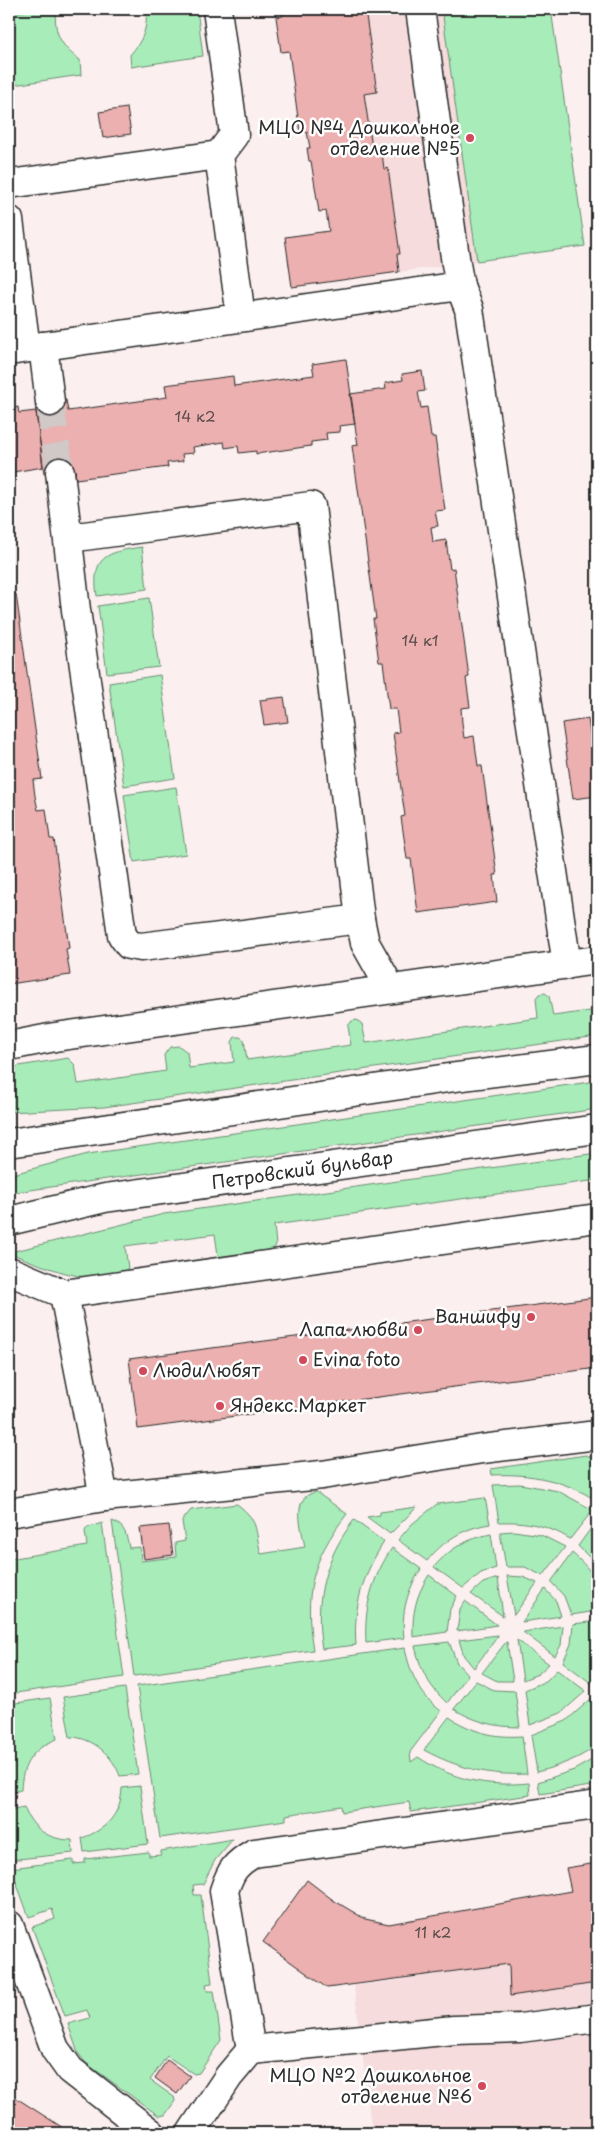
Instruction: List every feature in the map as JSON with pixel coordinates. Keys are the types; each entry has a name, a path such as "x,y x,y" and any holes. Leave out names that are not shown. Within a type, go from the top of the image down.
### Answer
{"street":[{"path":"217,9 234,135 219,155 241,317"},
{"path":"420,9 460,286 470,309 567,965"},
{"path":"9,184 219,155"},
{"path":"9,220 26,348 50,402"},
{"path":"26,348 460,286"},
{"path":"60,472 76,610 122,935 129,946 141,947 360,919"},
{"path":"69,538 311,506 360,919 365,943 390,989"},
{"path":"9,1046 65,1036 597,960"},
{"path":"9,1143 448,1078 597,1059"},
{"name":"Петровский бульвар","path":"9,1221 105,1198 597,1129"},
{"path":"9,1271 64,1294 597,1218"},
{"path":"64,1294 104,1497"},
{"path":"9,1513 104,1497 322,1475 482,1450 597,1435"},
{"path":"251,2050 224,1891 230,1874 238,1863 254,1853 597,1805"},
{"path":"9,1925 55,2049 70,2070 151,2133"},
{"path":"192,2133 229,2076 251,2050 454,2030 520,2028 597,2018"}],"shaded area":[{"name":"МЦО №4 Дошкольное отделение №5","path":"365,9 551,9 585,246 399,272 387,168 384,169 382,153 373,154 364,94 377,92"},
{"name":"МЦО №2 Дошкольное отделение №6","path":"597,1952 597,2133 372,2133 354,1986"}],"green space":[{"path":"56,9 57,32 63,44 80,60 81,75 13,85 9,58 9,13"},
{"path":"146,9 197,9 203,56 131,67 130,55 141,39 145,28"},
{"path":"442,9 551,9 585,246 477,261"},
{"path":"142,547 147,589 97,596 97,572 99,564 104,558 119,551"},
{"path":"149,598 159,667 107,673 98,606"},
{"path":"160,675 175,778 124,786 109,683"},
{"path":"176,787 186,854 134,862 124,795"},
{"path":"545,993 549,996 553,1016 597,1010 597,1036 104,1107 9,1112 9,1070 19,1066 68,1058 75,1065 78,1084 166,1071 164,1055 170,1047 179,1046 187,1052 189,1068 234,1062 232,1042 235,1037 240,1037 244,1040 247,1060 351,1045 348,1026 352,1021 357,1020 362,1024 366,1043 538,1018 536,998 539,994"},
{"path":"597,1081 597,1109 9,1193 9,1175 88,1154"},
{"path":"597,1153 597,1180 274,1225 276,1245 271,1252 223,1259 218,1255 215,1234 125,1246 128,1268 122,1273 87,1277 50,1268 11,1252 164,1214"},
{"path":"586,1455 597,1460 597,1501 572,1488 547,1479 520,1475 492,1475 491,1469"},
{"path":"520,1484 558,1491 593,1510 570,1539 545,1527 518,1522 499,1522 493,1485"},
{"path":"316,1492 347,1514 325,1547 313,1578 309,1611 313,1650 134,1676 112,1521 123,1528 129,1548 140,1547 141,1561 176,1557 175,1543 185,1541 182,1521 191,1510 237,1504 253,1521 261,1554 305,1547 300,1523 300,1507 308,1495"},
{"path":"485,1498 490,1524 454,1536 427,1561 398,1540 412,1524 437,1504"},
{"path":"417,1507 390,1534 367,1517 380,1515 380,1512"},
{"path":"354,1520 384,1542 370,1566 361,1591 356,1617 356,1645 322,1649 319,1614 324,1581 335,1550"},
{"path":"597,1520 597,1565 578,1546"},
{"path":"102,1523 124,1677 9,1694 9,1559 87,1546 85,1531 87,1528"},
{"path":"514,1531 541,1535 565,1547 543,1576 525,1567 506,1567 500,1532"},
{"path":"491,1534 496,1568 481,1573 463,1588 434,1567 460,1545"},
{"path":"392,1548 421,1569 412,1585 406,1602 403,1619 404,1638 366,1643 366,1617 374,1582"},
{"path":"572,1553 594,1578 597,1611 571,1615 564,1596 551,1582"},
{"path":"429,1575 457,1596 450,1609 447,1632 413,1637 413,1620 416,1604"},
{"path":"507,1576 523,1577 537,1583 514,1615"},
{"path":"498,1578 503,1616 471,1594 483,1583"},
{"path":"545,1589 556,1601 561,1616 522,1622"},
{"path":"465,1601 497,1625 457,1631 460,1610"},
{"path":"597,1621 597,1673 591,1683 563,1662 571,1644 573,1624"},
{"path":"563,1626 561,1645 555,1656 523,1632"},
{"path":"498,1635 474,1668 464,1656 459,1640"},
{"path":"517,1640 549,1664 538,1674 523,1680"},
{"path":"449,1642 457,1663 468,1675 447,1703 426,1677 415,1646"},
{"path":"506,1642 513,1681 497,1681 482,1673"},
{"path":"405,1648 417,1683 427,1698 441,1711 410,1752 411,1762 418,1757 444,1771 485,1783 529,1783 530,1795 411,1812 409,1802 342,1812 341,1806 286,1815 286,1820 160,1838 137,1686"},
{"path":"557,1670 586,1691 561,1713 530,1725 525,1690 546,1681"},
{"path":"476,1681 494,1690 515,1691 520,1727 486,1723 454,1709"},
{"path":"125,1688 138,1774 120,1776 112,1761 101,1749 87,1740 70,1737 63,1697"},
{"path":"593,1697 597,1699 597,1745 561,1765 537,1772 531,1735 566,1721"},
{"path":"50,1698 57,1739 35,1753 26,1765 21,1790 9,1793 9,1704"},
{"path":"449,1717 466,1727 484,1733 502,1736 522,1736 527,1774 500,1774 474,1770 449,1762 424,1750"},
{"path":"597,1757 597,1785 540,1794 538,1782 574,1770"},
{"path":"140,1786 148,1844 84,1852 82,1838 91,1835 111,1820 119,1806 122,1788"},
{"path":"24,1807 27,1815 42,1832 56,1838 72,1840 73,1853 9,1860 9,1810"},
{"path":"233,1839 215,1860 203,1884 193,1885 194,1895 201,1895 212,1983 206,1984 207,1991 214,1991 221,2040 199,2073 194,2074 167,2056 150,2080 174,2097 175,2101 165,2115 159,2116 86,2063 78,2053 68,2024 90,2018 87,2010 65,2016 32,1927 55,1919 52,1909 29,1917 11,1868 73,1860 73,1864 85,1863 85,1859 149,1852 149,1856 161,1855 161,1851"}],"building":[{"path":"282,9 365,9 377,92 364,94 373,154 382,153 384,169 388,168 400,254 397,254 399,272 292,287 285,237 329,231 326,211 319,212 311,161 309,161 307,148 310,148 307,132 300,133 289,51 281,52 276,17 283,16"},
{"path":"127,108 131,134 103,138 99,112"},
{"path":"346,359 355,424 339,426 340,432 326,433 327,440 311,442 311,446 256,454 256,451 239,453 238,446 225,448 224,442 193,447 194,453 182,454 183,461 167,463 168,467 76,479 75,470 44,474 35,404 66,400 68,411 167,397 165,385 233,376 234,386 314,375 312,364"},
{"path":"422,371 425,391 418,392 421,408 427,407 431,437 435,437 445,510 435,511 438,526 431,527 433,542 446,540 450,569 454,568 469,677 466,678 470,707 461,708 462,723 464,738 474,736 478,766 482,766 497,875 494,875 497,902 418,913 411,859 407,859 401,817 405,816 393,733 399,732 396,709 389,709 383,662 379,662 373,619 376,619 352,446 358,445 350,394 386,389 385,383 403,380 402,374"},
{"path":"18,407 19,413 36,411 43,467 13,472 14,478 9,479 9,409"},
{"path":"16,594 42,779 33,780 35,796 38,810 46,809 50,839 54,839 69,948 66,949 70,975 9,984 9,595"},
{"path":"284,697 288,722 264,725 260,700"},
{"path":"588,719 597,779 597,796 573,799 562,723"},
{"path":"597,1297 597,1368 138,1429 129,1359"},
{"path":"169,1525 173,1555 144,1559 140,1528"},
{"path":"597,1863 597,1983 510,1996 509,1964 327,1988 263,1942 307,1880 333,1900 365,1919 389,1924 571,1891 566,1868"},
{"path":"167,2060 190,2076 177,2094 155,2078"},
{"path":"9,2090 10,2094 71,2133 9,2133"}],"tunnel":[{"path":"50,402 60,472"}],"place":[{"name":"МЦО №4 Дошкольное отделение №5","path":"470,138"},
{"name":"Ваншифу","path":"531,1317"},
{"name":"Лапа любви","path":"418,1330"},
{"name":"Evina foto","path":"303,1360"},
{"name":"ЛюдиЛюбят","path":"143,1371"},
{"name":"Яндекс.Маркет","path":"220,1406"},
{"name":"МЦО №2 Дошкольное отделение №6","path":"482,2086"}]}
